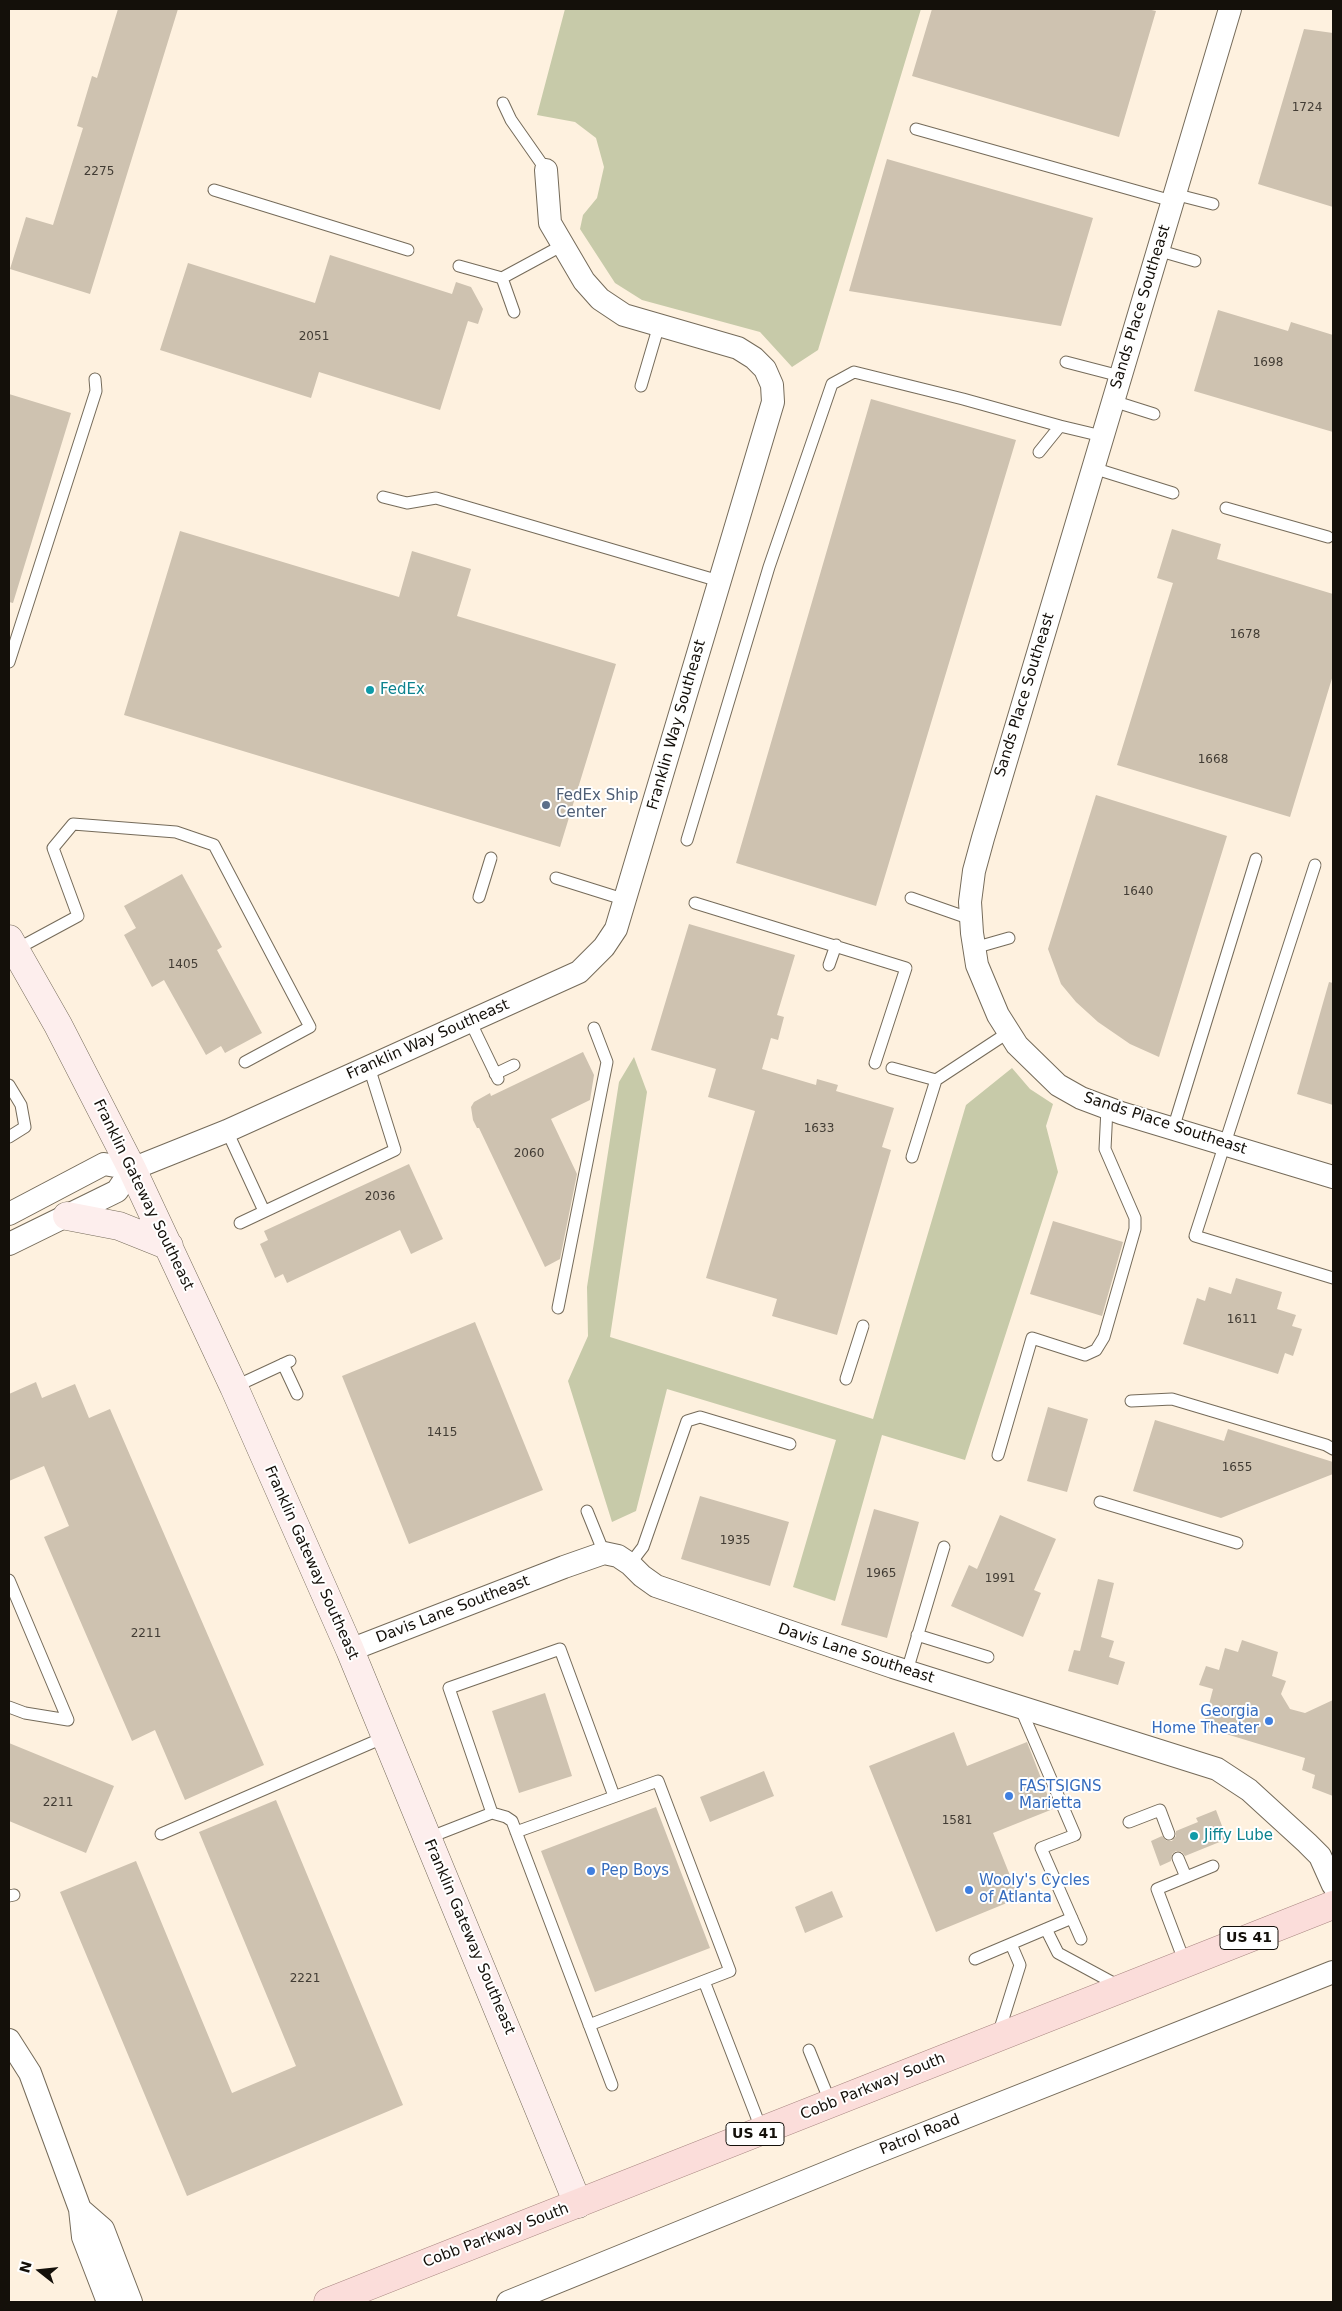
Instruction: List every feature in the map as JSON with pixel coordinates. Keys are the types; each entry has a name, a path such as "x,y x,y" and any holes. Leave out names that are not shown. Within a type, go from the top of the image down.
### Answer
{"main road":[{"name":"Cobb Parkway South","path":"328,2302 1333,1905"}],"street":[{"name":"Sands Place Southeast","path":"1230,9 978,855 970,902 971,919 977,965 998,1015 1009,1032 1040,1069 1058,1085 1107,1108 1333,1177"},
{"name":"Franklin Way Southeast","path":"132,1169 227,1131 579,972 604,947 616,929 773,402 772,385 765,369 754,358 738,348 624,315 600,299 584,281 550,223 546,170"},
{"name":"Franklin Gateway Southeast","path":"12,945 58,1025 132,1169 234,1387 350,1650 578,2204"},
{"path":"9,1214 104,1164 132,1169 117,1191 9,1244"},
{"path":"67,1216 119,1226 168,1246"},
{"name":"Davis Lane Southeast","path":"350,1650 604,1553 618,1556 656,1586 907,1671 1198,1762 1232,1777 1268,1807 1320,1856 1333,1885"},
{"name":"Patrol Road","path":"508,2302 860,2159 1333,1972"},
{"path":"9,2040 30,2073 80,2210 83,2237 108,2302"},
{"path":"80,2210 103,2229 131,2302"}],"lane":[{"path":"503,103 511,120 546,170"},
{"path":"916,129 1173,197 1213,204"},
{"path":"214,190 408,250"},
{"path":"459,266 502,278 563,244"},
{"path":"1157,250 1195,261"},
{"path":"502,278 514,312"},
{"path":"641,386 659,325"},
{"path":"1066,362 1120,376"},
{"path":"687,840 769,567 832,384 854,372 1102,436"},
{"path":"9,662 96,391 95,380"},
{"path":"1113,401 1154,414"},
{"path":"1039,452 1060,426"},
{"path":"1093,468 1173,492"},
{"path":"384,497 408,503 436,498 720,581"},
{"path":"1226,508 1328,537"},
{"path":"12,945 78,916 53,848 73,824 176,832 214,845 310,1027 245,1062"},
{"path":"479,897 491,858"},
{"path":"1173,1129 1256,859"},
{"path":"1315,865 1195,1236 1333,1278"},
{"path":"556,878 626,900"},
{"path":"911,898 971,919"},
{"path":"695,904 836,945 906,968 875,1063"},
{"path":"974,948 1009,938"},
{"path":"829,965 836,945"},
{"path":"470,1021 496,1077 514,1065"},
{"path":"558,1308 607,1062 594,1028"},
{"path":"912,1157 936,1080 1009,1032"},
{"path":"240,1223 395,1150 368,1067"},
{"path":"892,1068 936,1080"},
{"path":"9,1085 21,1105 25,1128 9,1137"},
{"path":"998,1455 1032,1338 1085,1355 1096,1350 1104,1337 1135,1229 1135,1218 1105,1149 1107,1108"},
{"path":"227,1131 264,1211"},
{"path":"846,1379 863,1326"},
{"path":"234,1387 287,1363 297,1394"},
{"path":"1131,1401 1172,1399 1326,1445 1333,1449"},
{"path":"630,1564 643,1547 687,1421 700,1417 790,1444"},
{"path":"1100,1502 1237,1544"},
{"path":"587,1511 604,1553"},
{"path":"907,1671 944,1547"},
{"path":"9,1580 68,1720 25,1713 9,1707"},
{"path":"917,1635 988,1657"},
{"path":"492,1813 449,1688 560,1649 614,1796"},
{"path":"1020,1707 1075,1835 1042,1848 1080,1938"},
{"path":"161,1834 385,1737"},
{"path":"516,1832 658,1781 730,1971 589,2025"},
{"path":"1129,1822 1160,1810 1169,1834"},
{"path":"428,1838 492,1813 506,1816 512,1821 612,2085"},
{"path":"1178,1858 1186,1877"},
{"path":"1185,1963 1157,1890 1213,1866"},
{"path":"975,1959 1072,1918"},
{"path":"1046,1929 1058,1953 1123,1988"},
{"path":"997,2038 1020,1964 1011,1944"},
{"path":"704,1981 762,2131"},
{"path":"809,2050 831,2104"}],"green space":[{"path":"565,9 921,9 818,350 792,367 760,332 642,300 615,283 580,229 583,215 597,198 604,167 596,138 575,122 537,115"},
{"path":"634,1057 647,1092 610,1337 873,1419 966,1105 1012,1068 1030,1089 1053,1104 1046,1126 1058,1172 965,1460 882,1435 835,1601 793,1587 836,1440 667,1389 636,1511 612,1522 568,1381 588,1336 587,1287 619,1082"}],"building":[{"path":"118,9 178,9 90,294 10,269 26,217 53,225 83,128 77,126 92,76 97,78"},
{"path":"932,9 1147,9 1156,11 1119,137 912,76"},
{"path":"1304,29 1333,33 1333,207 1258,184"},
{"path":"887,159 1093,218 1061,326 849,291"},
{"path":"330,255 452,294 456,282 471,287 483,309 478,324 468,321 440,410 319,372 311,398 160,350 188,263 315,303"},
{"path":"1218,310 1288,331 1291,322 1333,335 1333,432 1194,391"},
{"path":"9,394 71,413 13,603 9,602"},
{"path":"871,399 1016,440 876,906 736,863"},
{"path":"1172,529 1221,544 1217,559 1333,594 1333,675 1290,817 1117,765 1173,583 1157,578"},
{"name":"FedEx","path":"180,531 399,597 412,551 471,569 457,616 616,664 560,847 124,715"},
{"path":"1096,795 1227,836 1159,1057 1130,1044 1098,1022 1076,1002 1061,984 1048,949"},
{"path":"182,874 222,947 217,950 262,1033 225,1053 221,1046 206,1055 164,980 152,987 124,935 136,928 124,906"},
{"path":"689,924 795,955 777,1015 784,1017 778,1040 771,1038 762,1069 816,1085 817,1079 838,1085 836,1091 894,1108 882,1147 891,1150 837,1335 772,1316 777,1299 706,1278 755,1111 708,1097 716,1069 651,1050"},
{"path":"1329,982 1333,983 1333,1105 1297,1094"},
{"path":"583,1052 594,1075 590,1100 551,1119 577,1174 560,1259 545,1267 479,1128 477,1128 473,1120 471,1107 474,1102 490,1093 491,1096"},
{"path":"409,1164 443,1239 411,1254 400,1230 287,1283 283,1274 275,1278 260,1244 268,1240 264,1231"},
{"path":"1053,1221 1123,1242 1102,1316 1030,1294"},
{"path":"1236,1278 1282,1292 1277,1309 1296,1315 1292,1326 1302,1329 1293,1356 1285,1353 1278,1374 1183,1344 1197,1298 1205,1301 1209,1287 1231,1294"},
{"path":"475,1322 543,1490 409,1544 342,1376"},
{"path":"36,1382 42,1398 75,1384 89,1418 110,1409 264,1765 185,1800 155,1730 132,1741 44,1537 69,1526 44,1466 9,1481 9,1394"},
{"path":"1048,1407 1088,1419 1067,1492 1027,1481"},
{"path":"1155,1420 1224,1441 1228,1429 1333,1462 1333,1474 1221,1518 1133,1491"},
{"path":"700,1496 789,1522 770,1586 681,1559"},
{"path":"874,1509 919,1522 887,1638 841,1625"},
{"path":"1000,1515 1056,1539 1034,1590 1041,1593 1023,1637 951,1606 969,1565 977,1569"},
{"path":"1098,1579 1114,1583 1101,1637 1114,1641 1109,1657 1125,1662 1118,1685 1068,1671 1074,1650 1080,1651"},
{"name":"Georgia Home Theater","path":"1242,1640 1278,1652 1272,1676 1286,1681 1281,1694 1290,1709 1305,1713 1333,1700 1333,1796 1312,1788 1315,1775 1302,1770 1305,1758 1203,1727 1213,1689 1199,1685 1206,1666 1219,1670 1225,1648 1238,1652"},
{"path":"545,1693 572,1776 519,1793 492,1711"},
{"path":"954,1732 967,1766 1027,1742 1053,1809 993,1833 1019,1898 936,1932 869,1766"},
{"path":"9,1743 114,1786 86,1853 9,1821"},
{"path":"764,1771 774,1796 710,1822 700,1797"},
{"path":"276,1800 403,2105 187,2196 60,1892 136,1861 232,2093 296,2066 199,1832"},
{"path":"656,1807 710,1948 595,1992 541,1851"},
{"name":"Jiffy Lube","path":"1216,1810 1227,1839 1185,1856 1182,1852 1176,1851 1172,1854 1171,1861 1160,1866 1151,1841 1162,1836 1167,1841 1172,1841 1176,1836 1176,1831 1198,1822 1196,1818"},
{"path":"832,1891 843,1917 805,1933 795,1907"}],"place":[{"name":"FedEx","path":"370,690"},
{"name":"FedEx Ship Center","path":"546,805"},
{"name":"Georgia Home Theater","path":"1269,1721"},
{"name":"FASTSIGNS Marietta","path":"1009,1796"},
{"name":"Jiffy Lube","path":"1194,1836"},
{"name":"Pep Boys","path":"591,1871"},
{"name":"Wooly's Cycles of Atlanta","path":"969,1890"}]}
